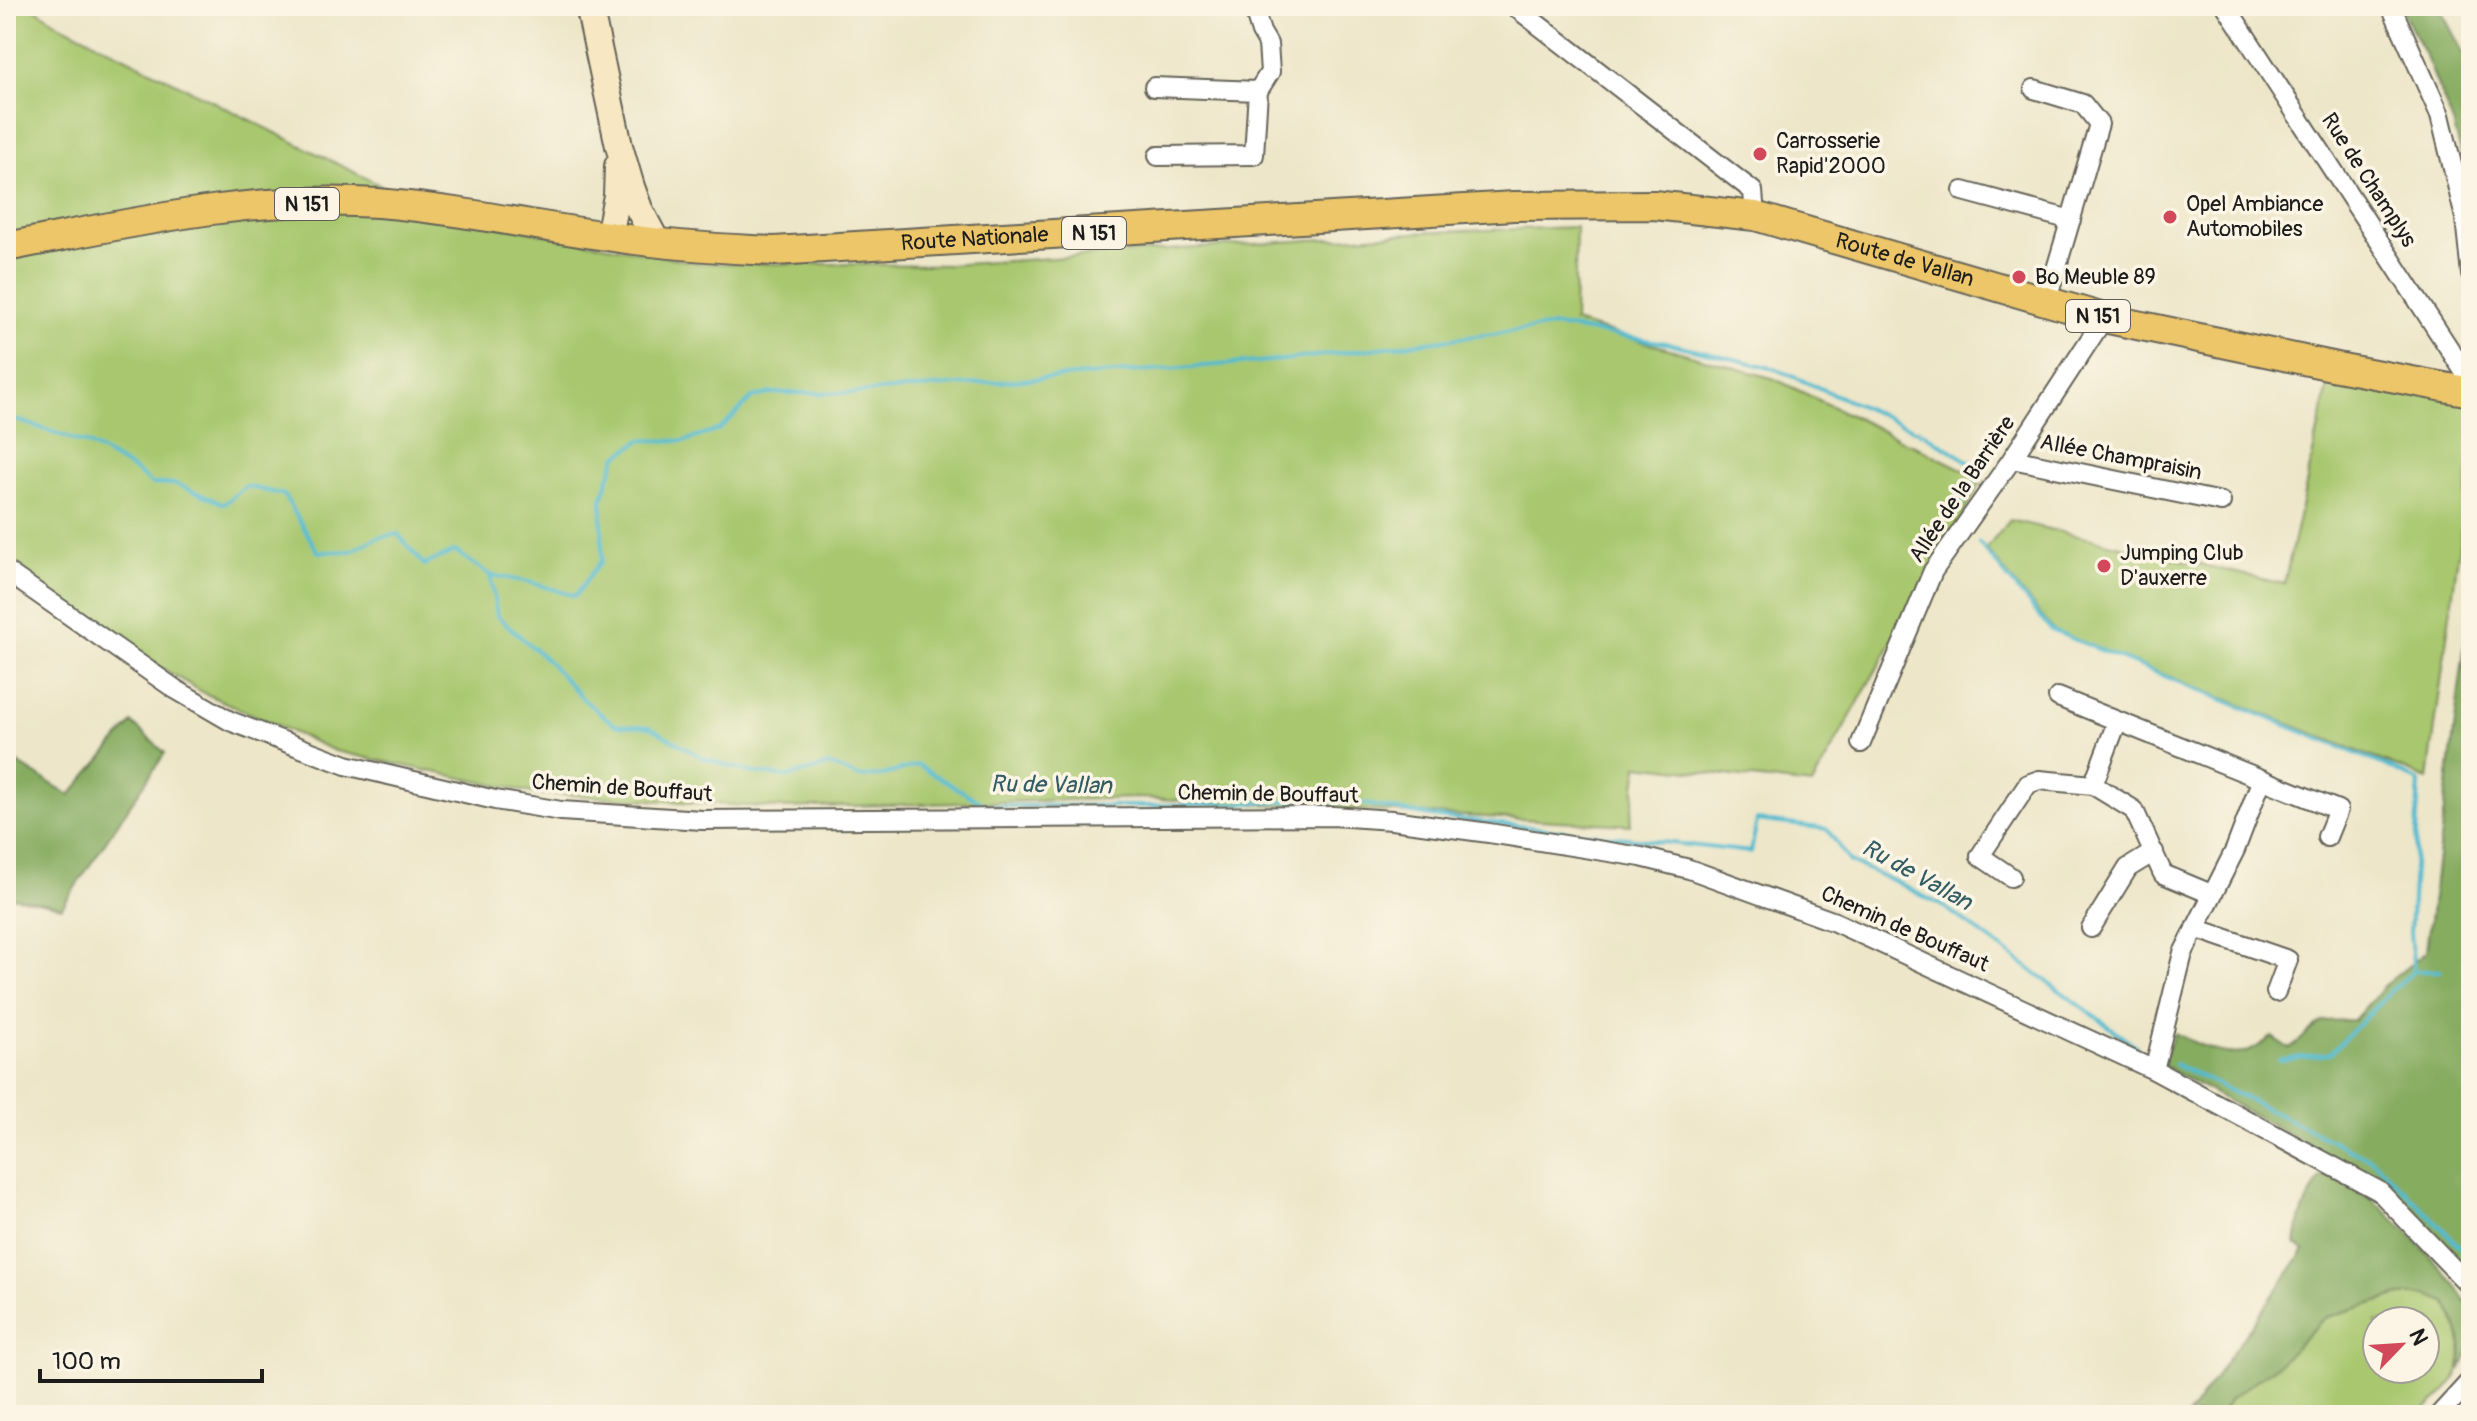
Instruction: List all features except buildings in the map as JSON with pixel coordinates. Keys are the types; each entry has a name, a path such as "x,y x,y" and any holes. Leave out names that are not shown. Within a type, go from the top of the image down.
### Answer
{"main road":[{"path":"589,6 619,146 639,209 657,243"},
{"path":"609,236 617,196 619,146"},
{"name":"N 151","path":"6,247 225,209 317,204 375,203 424,208 609,236"},
{"name":"Route de Vallan","path":"1580,204 1654,205 1755,216 2104,318 2337,367 2468,388"},
{"name":"Route Nationale","path":"609,236 719,249 826,249 1580,204"}],"street":[{"path":"1158,156 1254,155 1258,91 1270,72 1268,44 1253,6"},
{"path":"1514,6 1753,191 1755,216"},
{"name":"Rue de Champlys","path":"2226,6 2468,388"},
{"path":"2391,6 2440,115 2465,218 2471,274"},
{"path":"1154,87 1258,91"},
{"path":"2034,89 2083,104 2099,124 2046,303"},
{"path":"1963,191 2071,220"},
{"name":"Allée de la Barrière","path":"1861,743 1933,571 2012,459 2104,318"},
{"name":"Allée Champraisin","path":"2012,459 2221,502"},
{"name":"Chemin de Bouffaut","path":"6,571 201,706 297,748 346,765 548,809 702,820 1333,816 1392,820 1559,843 1689,869 1808,911 2157,1058 2379,1191 2471,1287"},
{"path":"2058,697 2338,810 2327,837"},
{"path":"2093,785 2117,722"},
{"path":"2157,1058 2183,953 2235,850 2262,779"},
{"path":"2011,877 1980,856 2028,784 2039,780 2093,785 2134,810 2163,874 2211,894"},
{"path":"2091,928 2128,868 2154,852"},
{"path":"2195,928 2288,960 2276,992"},
{"path":"2439,1415 2470,1383"}],"green space":[{"path":"6,6 31,6 59,24 435,213 699,263 949,265 1427,232 1576,227 1574,322 1775,379 1983,479 1812,785 1638,765 1630,825 1140,798 781,808 533,793 335,751 204,693 6,575"},
{"path":"2400,6 2439,6 2471,68 2471,191 2453,123 2427,59"},
{"name":"Jumping Club D'auxerre","path":"2330,377 2471,399 2471,458 2428,779 2054,631 1986,549 2010,520 2284,584"},
{"path":"2471,595 2471,1272 2385,1186 2162,1065 2174,1033 2225,1053 2247,1052 2272,1037 2290,1049 2322,1021 2354,1020 2386,984 2426,952"},
{"path":"132,723 165,753 62,907 6,896 6,756 70,795"},
{"path":"2321,1177 2327,1177 2371,1199 2452,1281 2468,1305 2472,1330 2467,1356 2460,1371 2462,1352 2459,1335 2446,1302 2428,1295 2400,1295 2324,1318 2280,1363 2230,1399 2221,1415 2188,1415 2305,1250 2295,1244 2298,1226"},
{"path":"2400,1295 2428,1295 2446,1302 2455,1321 2462,1352 2455,1378 2418,1415 2221,1415 2230,1399 2280,1363 2324,1318 2361,1307 2361,1385 2441,1385 2441,1305 2367,1305"}],"waterway":[{"path":"490,575 529,582 575,596 602,560 602,499 616,457 641,440 685,441 720,429 752,398 771,393 854,393 1283,360 1556,326 1672,344 1776,369 1925,434 1982,470 1953,517"},
{"name":"Ru de Vallan","path":"6,420 14,419 91,445 152,484 176,484 224,504 246,486 284,495 318,552 351,551 377,538 398,534 424,565 455,551 490,575 497,616 546,659 585,701 615,725 650,727 703,758 749,772 788,777 829,765 859,777 880,776 918,765 987,806 1149,806 1306,801 1360,803 1430,816 1751,852 1757,820 1827,829 1850,862 1946,908 2136,1046"},
{"path":"1979,543 2051,630 2389,767 2419,782 2410,933 2414,971"},
{"path":"2279,1060 2329,1054 2414,971 2440,971"},
{"name":"Ru de Vallan","path":"2175,1064 2374,1161 2471,1257"}],"place":[{"name":"Carrosserie Rapid'2000","path":"1760,154"},
{"name":"Opel Ambiance Automobiles","path":"2170,217"},
{"name":"Bo Meuble 89","path":"2019,277"},
{"name":"Jumping Club D'auxerre","path":"2104,566"}]}
